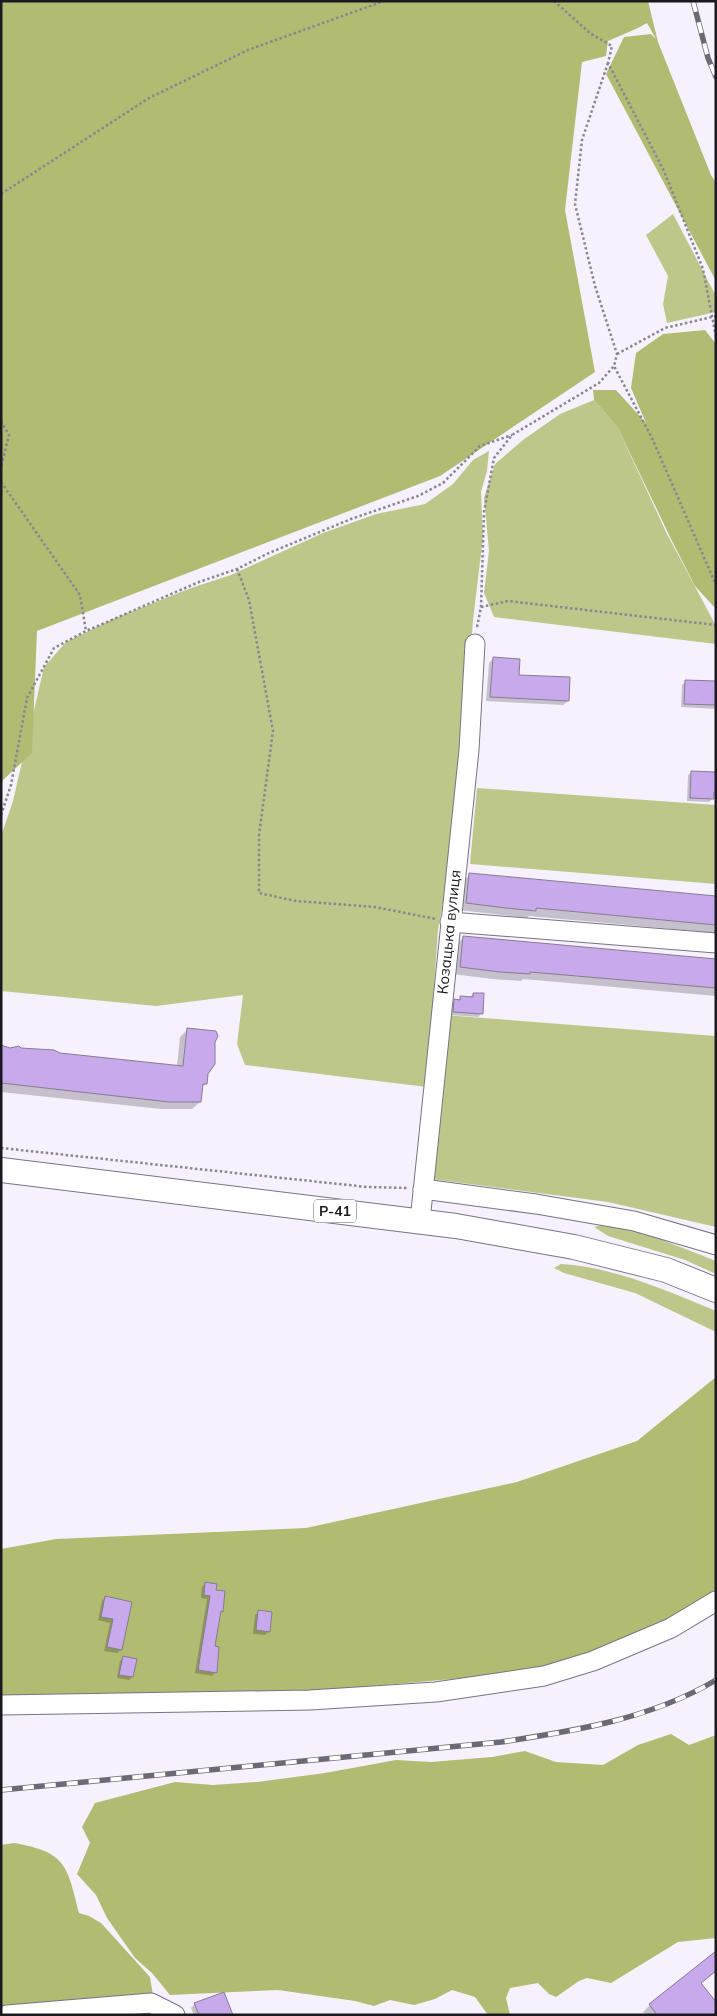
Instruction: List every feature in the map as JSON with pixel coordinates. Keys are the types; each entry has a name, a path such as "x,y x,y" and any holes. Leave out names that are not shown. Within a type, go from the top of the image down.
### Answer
{"main road":[{"name":"Р-41","path":"1,1170 420,1221 574,1247 666,1270 716,1290"}],"street":[{"name":"Козацька вулиця","path":"420,1221 469,750 475,644"},
{"path":"450,922 716,943"},
{"path":"422,1189 536,1204 634,1221 716,1245"},
{"path":"1,1706 310,1700 436,1692 544,1676 593,1661 672,1628 716,1601"},
{"path":"7,2015 151,2003 175,2015"}],"path":[{"path":"1,194 149,98 248,50 384,1"},
{"path":"1,815 12,785 27,698 54,648 199,582 236,569 269,553 351,519 418,496 443,483 480,446 512,435 599,382 614,366 617,354 595,286 575,204 582,140 612,46 592,34 554,1"},
{"path":"608,63 664,171 703,269 714,316 716,337"},
{"path":"617,354 665,328 714,316"},
{"path":"614,366 652,438 716,586"},
{"path":"1,421 9,435 1,467"},
{"path":"475,644 481,608 484,512 494,458 512,435"},
{"path":"1,482 80,595 86,632"},
{"path":"236,569 249,600 273,731 259,835 259,893 296,901 375,907 450,922"},
{"path":"481,608 508,601 716,625"},
{"path":"1,1148 367,1187 422,1189"}],"green space":[{"path":"1,1 648,1 658,42 711,175 716,183 716,281 606,74 624,37 651,34 656,39 647,23 608,41 606,56 582,62 565,210 595,372 440,476 37,631 32,753 1,784"},
{"path":"673,214 716,296 716,312 667,323 663,304 668,276 646,235"},
{"path":"705,330 716,344 716,609 695,586 618,428 594,400 593,390 616,390 646,423 631,388 636,353 663,334"},
{"path":"594,400 618,428 666,532 716,626 716,644 494,617 484,593 489,551 484,498 495,464 523,440 560,414"},
{"path":"489,451 487,471 481,492 483,537 473,620 459,814 438,930 427,1087 245,1065 237,1044 243,995 156,1006 1,991 1,836 13,801 44,667 66,642 113,619 191,588 231,575 323,533 376,514 425,504 453,484 473,460"},
{"path":"477,788 716,805 716,884 470,864"},
{"path":"444,1015 716,1036 716,1227 608,1202 431,1179"},
{"path":"609,1223 660,1239 716,1261 716,1274 685,1260 608,1236 594,1227"},
{"path":"561,1264 601,1270 640,1281 716,1311 716,1332 635,1293 564,1273 554,1268"},
{"path":"716,1377 716,1593 670,1622 534,1672 247,1697 1,1705 1,1549 56,1539 306,1528 517,1482 637,1441"},
{"path":"671,1734 689,1745 716,1735 716,1938 678,1942 611,1983 587,1978 579,1981 556,1997 549,1994 538,1983 510,1988 506,1998 510,2015 488,2015 475,1997 452,1990 435,1999 414,2005 390,2000 374,2006 355,2001 278,1990 170,1995 152,1973 135,1958 107,1918 96,1895 77,1874 90,1843 82,1827 95,1803 175,1782 213,1785 257,1782 325,1773 396,1760 431,1762 492,1757 525,1751 556,1762 603,1765 638,1745"},
{"path":"14,1843 44,1851 54,1856 67,1872 79,1913 101,1923 150,1977 153,1996 143,2009 134,2015 1,2015 1,1845"}],"building":[{"path":"493,657 520,659 519,675 570,677 569,701 490,697"},
{"path":"685,680 716,681 716,705 684,704"},
{"path":"691,771 716,772 714,799 690,798"},
{"path":"469,873 716,896 716,925 536,908 536,911 466,903"},
{"path":"463,936 716,959 716,988 530,972 530,974 500,972 460,967"},
{"path":"473,993 484,993 483,1014 453,1012 454,999 460,1000 460,996 473,997"},
{"path":"187,1028 216,1031 218,1036 215,1042 215,1064 208,1074 207,1084 203,1084 201,1102 169,1102 1,1083 1,1045 10,1048 19,1046 21,1048 54,1050 60,1053 183,1066"},
{"path":"205,1582 217,1584 216,1590 225,1591 223,1612 221,1611 215,1646 219,1647 217,1673 198,1670 210,1596 204,1595"},
{"path":"105,1596 132,1602 122,1650 107,1647 113,1619 101,1617"},
{"path":"258,1610 272,1612 270,1632 256,1630"},
{"path":"123,1656 137,1659 133,1677 119,1675"},
{"path":"716,1951 716,1971 701,1983 716,2002 716,2015 657,2015 649,2004"},
{"path":"224,1992 233,2015 199,2015 194,2003"}],"railway":[{"path":"693,1 708,58 716,77"},
{"path":"1,1790 529,1738 584,1728 639,1714 665,1705 716,1680"}]}
